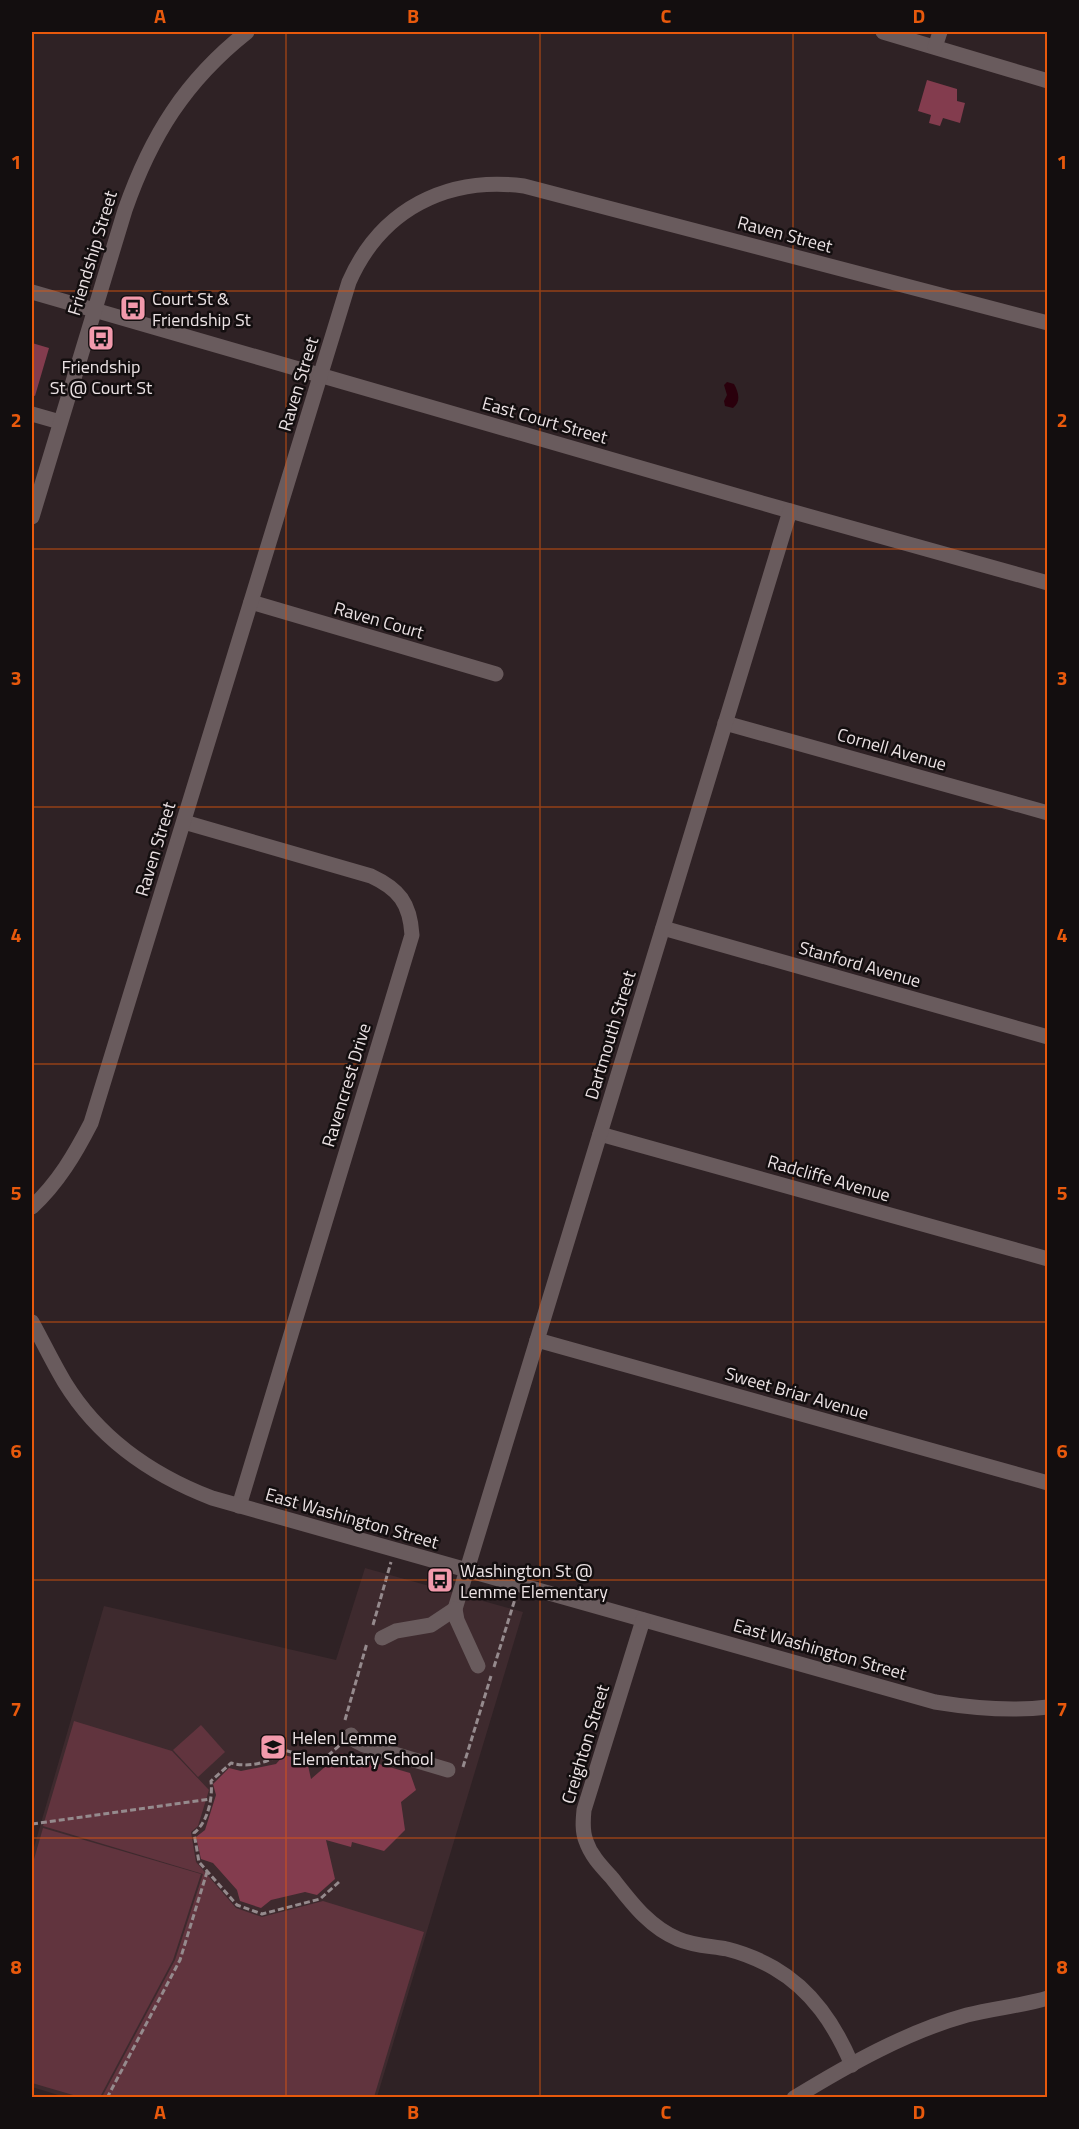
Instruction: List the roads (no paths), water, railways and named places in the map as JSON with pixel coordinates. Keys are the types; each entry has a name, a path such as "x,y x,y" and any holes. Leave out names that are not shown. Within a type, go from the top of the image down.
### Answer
{"street":[{"name":"Friendship Street","path":"32,517 34,499 138,173 156,137 177,104 202,72 247,32"},
{"path":"883,32 938,39 1047,81"},
{"name":"Raven Street","path":"32,1207 62,1173 80,1146 91,1123 350,282 368,249 381,232 415,205 434,195 460,187 481,184 524,186 1047,323"},
{"name":"East Court Street","path":"32,292 1047,583"},
{"path":"32,414 60,422"},
{"name":"Dartmouth Street","path":"455,1609 790,511"},
{"name":"Raven Court","path":"251,602 496,674"},
{"name":"Cornell Avenue","path":"725,723 1047,813"},
{"name":"Ravencrest Drive","path":"184,822 371,876 387,883 399,894 411,920 412,935 239,1506"},
{"name":"Stanford Avenue","path":"663,928 1047,1036"},
{"name":"Radcliffe Avenue","path":"600,1134 1047,1259"},
{"name":"East Washington Street","path":"32,1322 65,1383 107,1434 152,1470 185,1488 239,1506 935,1702 1002,1710 1047,1707"},
{"name":"Sweet Briar Avenue","path":"537,1340 1047,1483"},
{"path":"375,1633 431,1625 455,1609 457,1620 478,1666"},
{"name":"Creighton Street","path":"643,1620 584,1810 585,1839 592,1854 642,1914 659,1929 696,1945 727,1949 746,1955 774,1968 794,1982 812,1998 827,2017 840,2038 852,2066"},
{"path":"345,1732 356,1742 364,1745 448,1770"},
{"path":"794,2097 935,2025 1047,1998"}],"place":[{"name":"Court St & Friendship St","path":"133,308"},
{"name":"Friendship St @ Court St","path":"101,338"},
{"name":"Washington St @ Lemme Elementary","path":"440,1580"},
{"name":"Helen Lemme Elementary School","path":"273,1747"}]}
